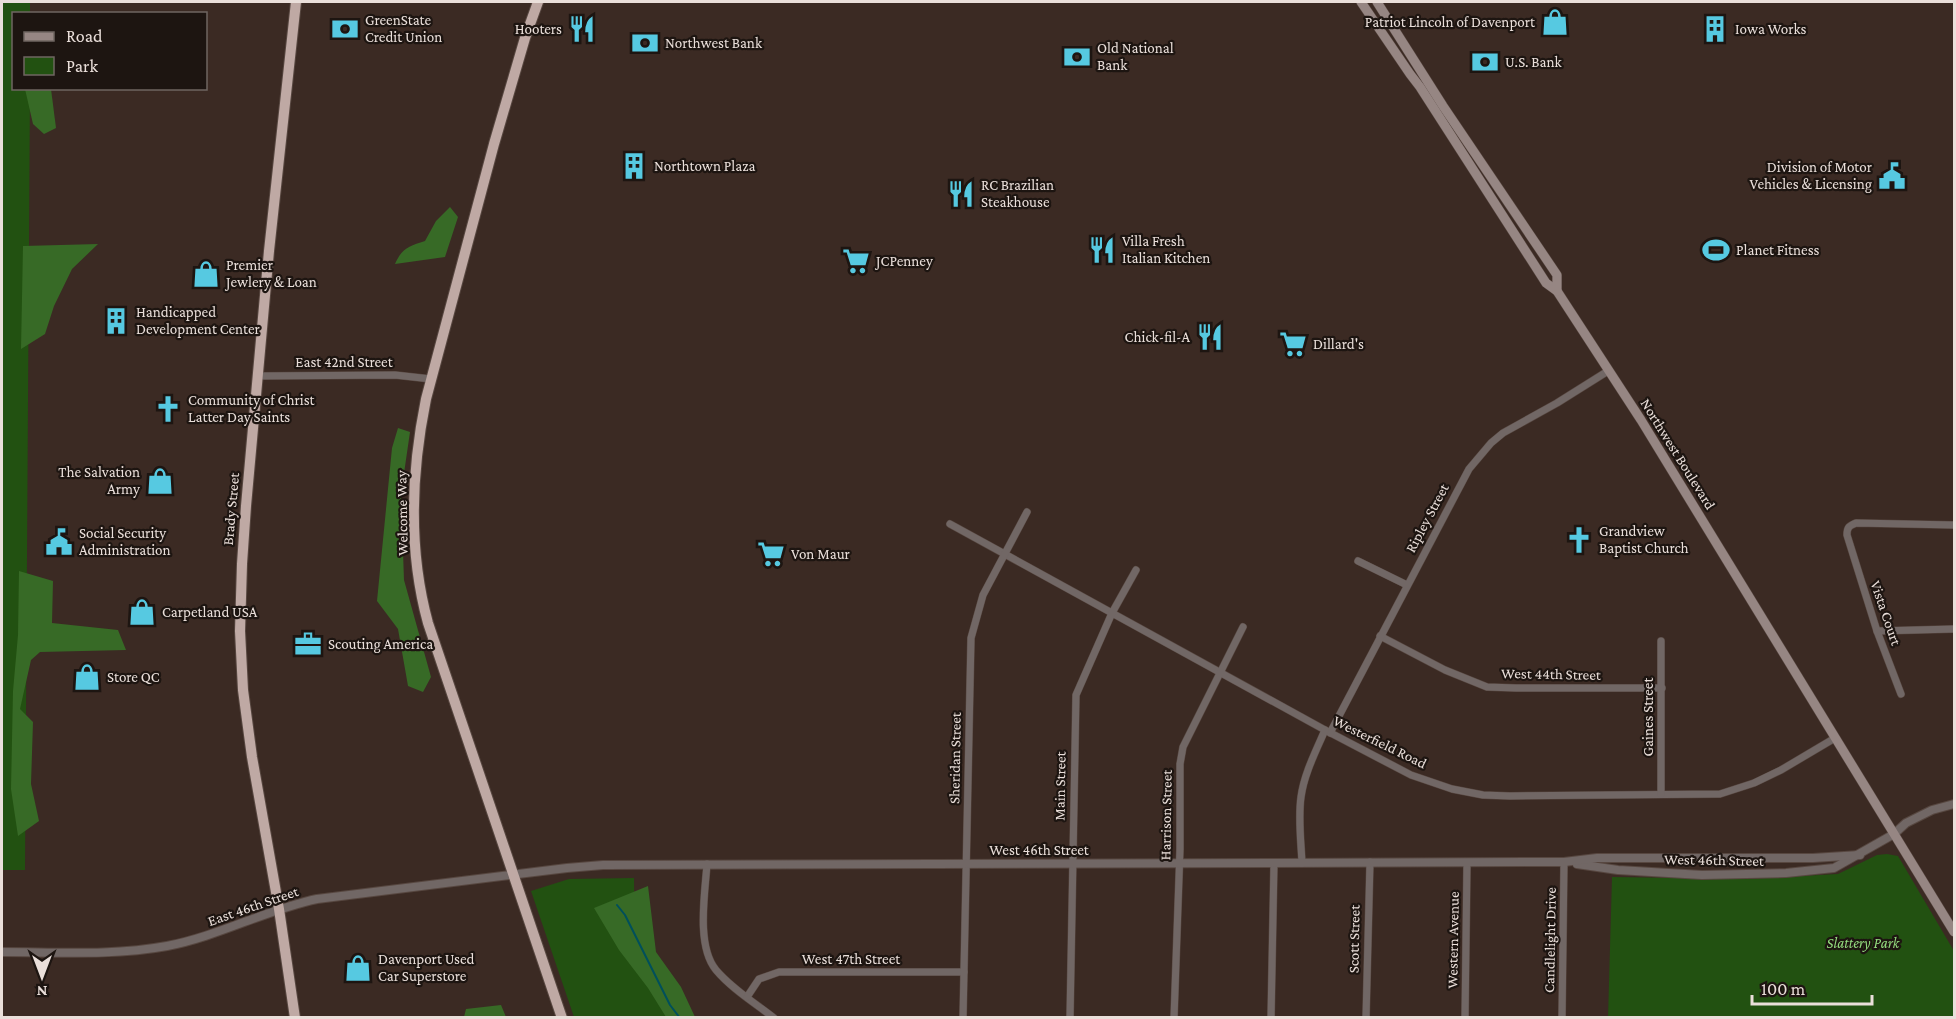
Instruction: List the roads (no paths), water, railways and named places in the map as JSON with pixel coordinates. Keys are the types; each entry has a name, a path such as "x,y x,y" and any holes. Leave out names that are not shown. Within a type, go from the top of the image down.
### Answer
{"highway":[{"name":"Brady Street","path":"296,2 243,536 240,631 243,690 252,757 296,1017"},
{"name":"Welcome Way","path":"538,2 497,134 431,379 418,438 415,542 420,591 441,663 562,1017"}],"main road":[{"name":"Northwest Boulevard","path":"1361,2 1420,87 1546,283 1557,291 1641,420 1954,932"},
{"path":"1377,2 1443,106 1557,275 1557,291"}],"street":[{"name":"Ripley Street","path":"1302,863 1301,795 1311,761 1461,482 1491,443 1503,433 1557,403 1608,370"},
{"name":"East 42nd Street","path":"258,376 395,375 431,379"},
{"name":"Sheridan Street","path":"963,1017 971,638 983,595 1027,512"},
{"name":"Vista Court","path":"1901,694 1877,631 1848,540 1847,530 1849,526 1856,523 1954,525"},
{"name":"Westerfield Road","path":"950,524 1411,775 1452,789 1483,795 1720,794 1754,783 1781,770 1835,738"},
{"path":"1358,561 1407,585"},
{"name":"Main Street","path":"1070,1017 1076,695 1112,613 1136,570"},
{"name":"Harrison Street","path":"1174,1017 1180,764 1183,747 1243,627"},
{"path":"1877,631 1954,629"},
{"name":"West 44th Street","path":"1380,636 1445,670 1487,687 1662,688"},
{"name":"Gaines Street","path":"1661,641 1661,794"},
{"name":"West 46th Street","path":"1564,862 1618,870 1702,875 1774,874 1834,868 1894,834 1906,823 1932,810 1954,804"},
{"name":"West 46th Street","path":"513,874 603,865 1564,862 1597,858 1813,858 1860,855"},
{"name":"Scott Street","path":"1366,1017 1370,862"},
{"name":"Western Avenue","path":"1465,1017 1467,862"},
{"name":"Candlelight Drive","path":"1562,1017 1564,862"},
{"path":"1271,1017 1274,863"},
{"path":"707,864 703,923 706,947 714,968 774,1017"},
{"name":"East 46th Street","path":"2,952 110,951 168,946 200,938 279,909 317,899 513,874"},
{"name":"West 47th Street","path":"747,997 759,979 779,972 964,972"}],"waterway":[{"path":"617,905 625,915 670,1005 680,1018"}],"place":[{"name":"Patriot Lincoln of Davenport","path":"1555,22"},
{"name":"GreenState Credit Union","path":"345,29"},
{"name":"Hooters","path":"582,29"},
{"name":"Iowa Works","path":"1715,29"},
{"name":"Northwest Bank","path":"645,43"},
{"name":"Old National Bank","path":"1077,57"},
{"name":"U.S. Bank","path":"1485,62"},
{"name":"Northtown Plaza","path":"634,166"},
{"name":"Division of Motor Vehicles & Licensing","path":"1892,176"},
{"name":"RC Brazilian Steakhouse","path":"961,194"},
{"name":"Villa Fresh Italian Kitchen","path":"1102,250"},
{"name":"Planet Fitness","path":"1716,250"},
{"name":"JCPenney","path":"856,261"},
{"name":"Premier Jewlery & Loan","path":"206,274"},
{"name":"Handicapped Development Center","path":"116,321"},
{"name":"Chick-fil-A","path":"1210,337"},
{"name":"Dillard's","path":"1293,344"},
{"name":"Community of Christ Latter Day Saints","path":"168,409"},
{"name":"The Salvation Army","path":"160,481"},
{"name":"Grandview Baptist Church","path":"1579,540"},
{"name":"Social Security Administration","path":"59,542"},
{"name":"Von Maur","path":"771,554"},
{"name":"Carpetland USA","path":"142,612"},
{"name":"Scouting America","path":"308,644"},
{"name":"Store QC","path":"87,677"},
{"name":"Davenport Used Car Superstore","path":"358,968"}],"park label":[{"name":"Slattery Park","path":"1863,943"}]}
